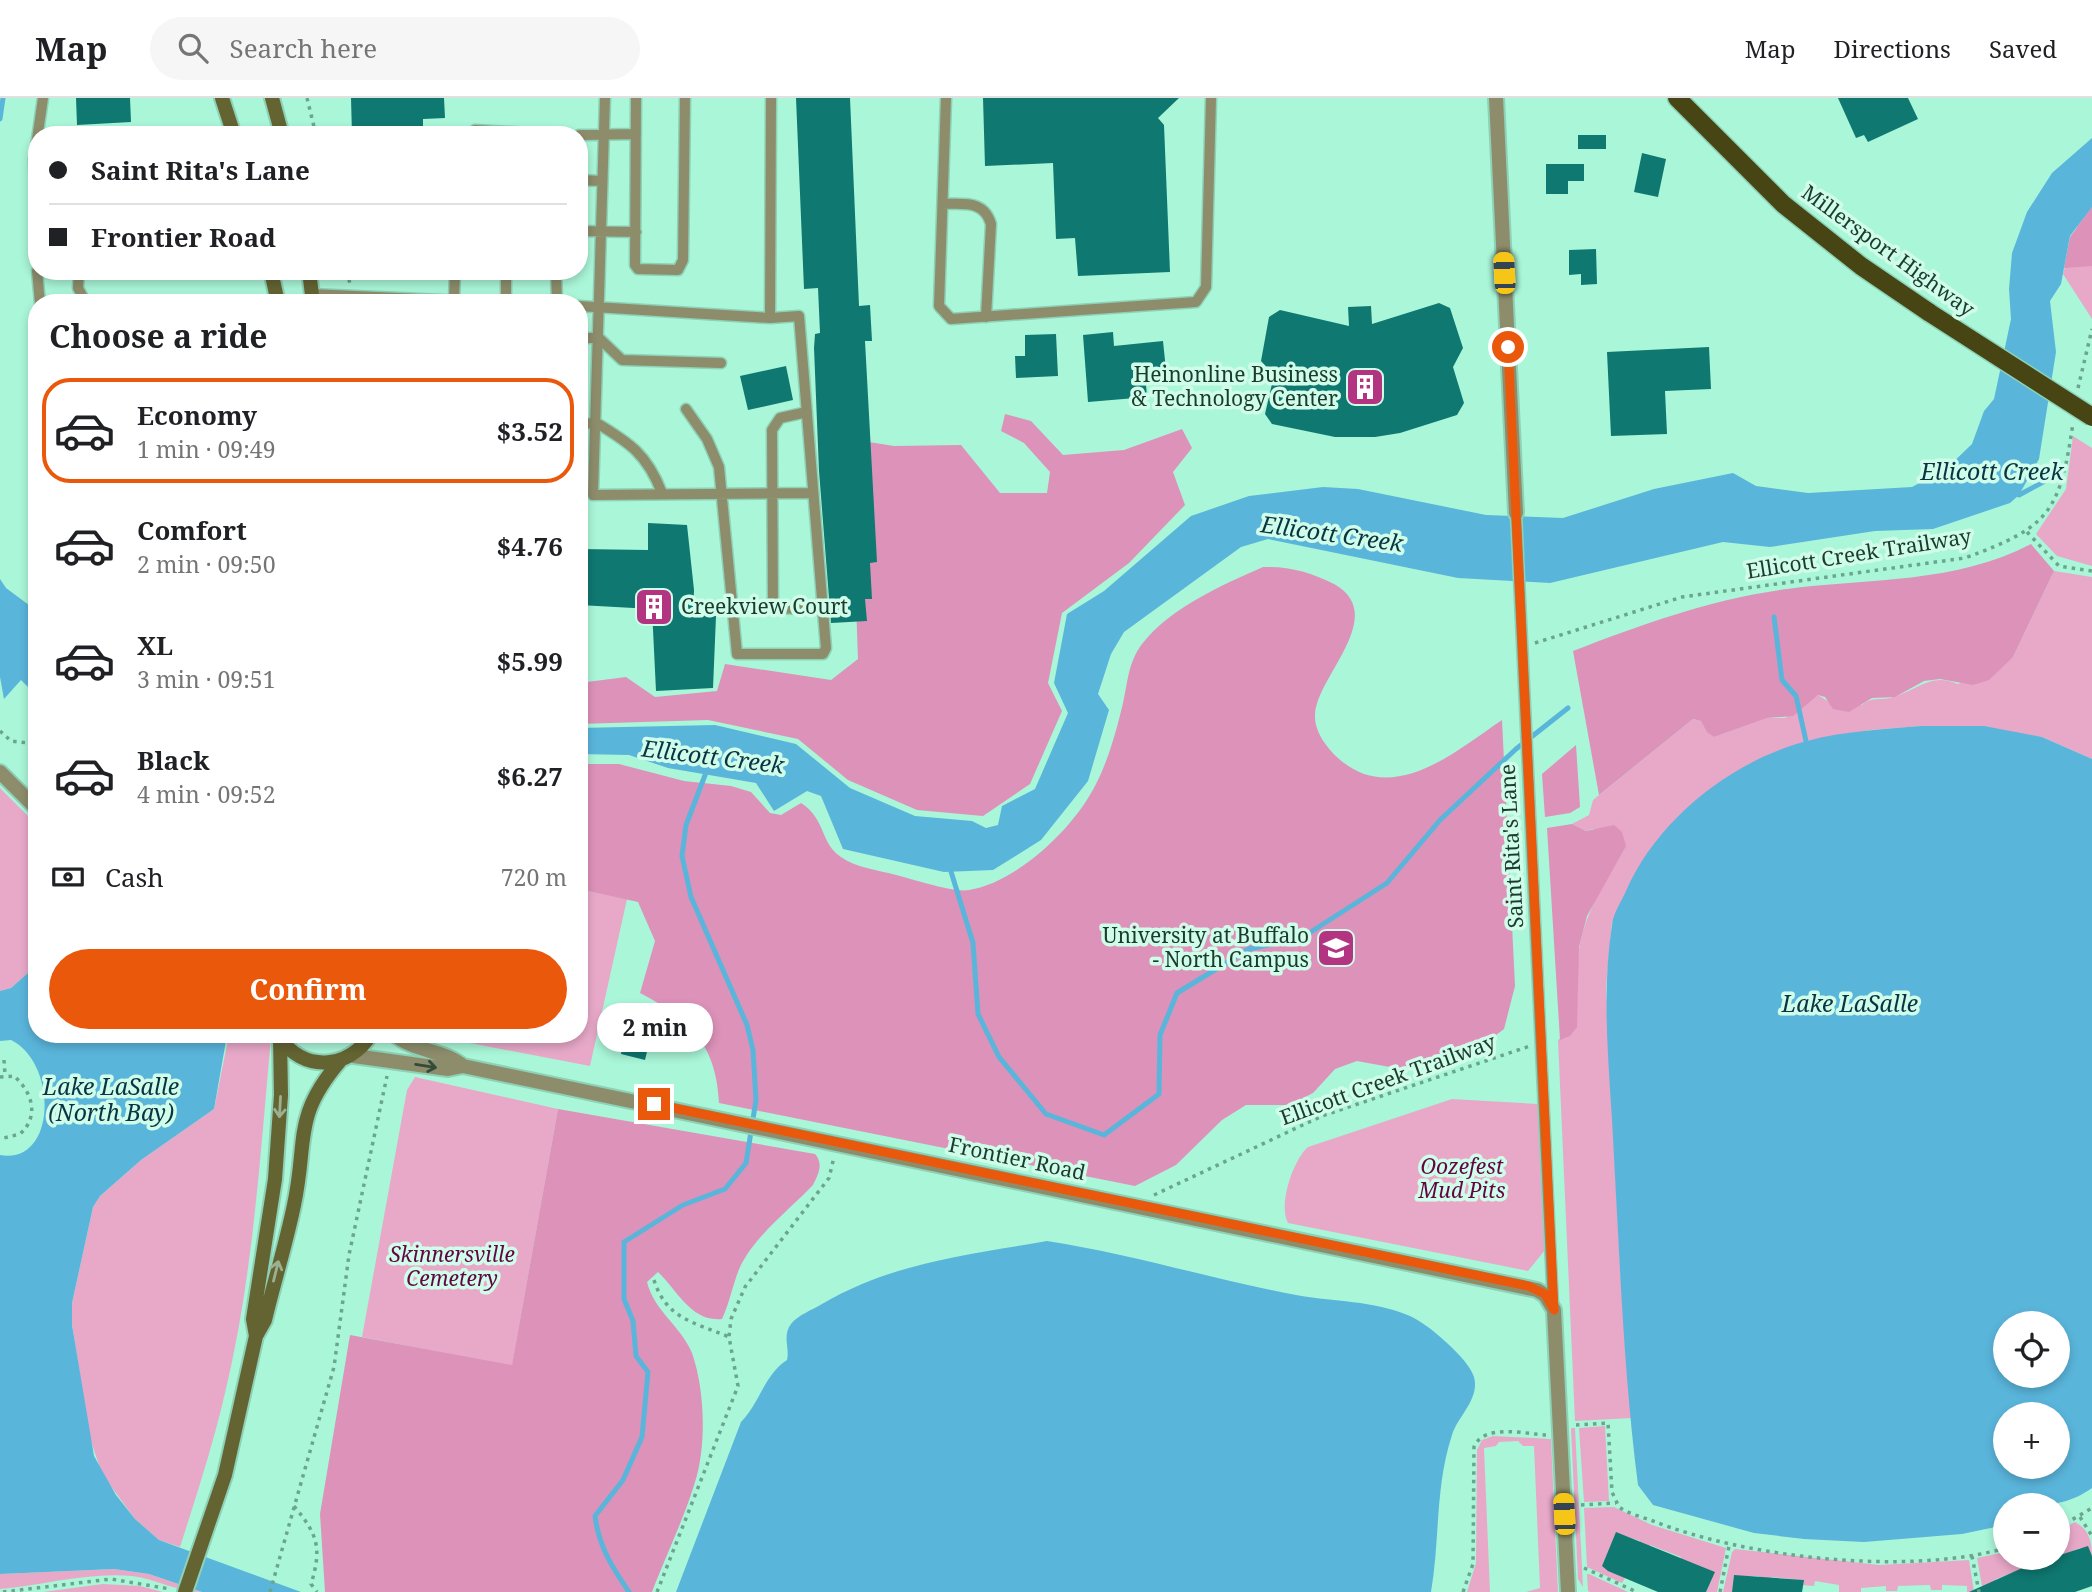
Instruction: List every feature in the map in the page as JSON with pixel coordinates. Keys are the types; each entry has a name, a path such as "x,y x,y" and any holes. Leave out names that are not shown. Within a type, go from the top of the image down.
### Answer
{"main road":[{"path":"222,98 231,126"},
{"path":"272,98 280,126"},
{"name":"Millersport Highway","path":"1677,98 1783,204 1861,266 2083,416"},
{"path":"256,1336 253,1319 275,1179 281,1095 280,1043"},
{"path":"286,1043 296,1054 310,1062 347,1058"},
{"path":"184,1592 213,1513 237,1425 256,1336 265,1320 293,1208 306,1115 317,1090 362,1043"}],"street":[{"name":"Saint Rita's Lane","path":"1496,98 1516,513"},
{"path":"0,772 28,800"},
{"name":"Frontier Road","path":"410,1043 423,1050 452,1057 463,1066"},
{"name":"Frontier Road","path":"347,1058 448,1069 463,1066 768,1127 1528,1286 1545,1294 1554,1310"},
{"name":"Saint Rita's Lane","path":"1554,1310 1568,1592"}],"lane":[{"path":"39,126 43,98"},
{"path":"605,98 593,495 813,493"},
{"path":"636,98 635,265 638,269 678,270 683,260 685,98"},
{"path":"770,318 771,98"},
{"path":"946,98 939,306 951,319 1196,302 1206,287 1211,98"},
{"path":"588,135 636,134"},
{"path":"588,180 603,181"},
{"path":"943,204 978,205 988,212 991,224 986,317"},
{"path":"588,231 636,232"},
{"path":"588,306 770,318 799,316 826,648 823,654 737,654 719,467 707,439 686,408"},
{"path":"588,338 599,338 622,360 721,363"},
{"path":"773,608 772,430 780,418 807,412"},
{"path":"588,424 595,422 624,439 644,456 662,493"},
{"name":"Saint Rita's Lane","path":"1516,513 1528,720 1554,1310"},
{"path":"732,606 822,610"}],"path":[{"path":"307,98 314,126"},
{"path":"2078,388 2092,329"},
{"name":"Ellicott Creek Trailway","path":"1523,646 1682,597 1965,558 2027,532 2046,513 2061,488 2083,416"},
{"path":"2027,532 2059,566 2092,571"},
{"path":"0,731 11,741 28,743"},
{"name":"Ellicott Creek Trailway","path":"1132,1205 1322,1116 1542,1041"},
{"path":"0,1139 20,1134 32,1114 32,1101 22,1083 14,1076 3,1076 4,1060"},
{"path":"270,1592 334,1367 349,1255 389,1071"},
{"path":"657,1592 738,1386 729,1337 731,1318 745,1287 829,1178 838,1142"},
{"path":"654,1280 660,1299 677,1315 729,1337"},
{"path":"1463,1592 1473,1564 1474,1447 1477,1440 1492,1432 1560,1430 1608,1423 1612,1492 1616,1503 1622,1509 1664,1526 1729,1545 1872,1561 1972,1556 1993,1551"},
{"path":"1581,1505 1616,1503"},
{"path":"294,1506 313,1528 318,1544 317,1565 311,1584 317,1592"},
{"path":"2070,1522 2092,1508"},
{"path":"2080,1517 2092,1536"},
{"path":"1720,1592 1729,1545"},
{"path":"1972,1556 1979,1592"},
{"path":"1584,1569 1637,1592"},
{"path":"3,1592 111,1579 135,1581 178,1592"},
{"path":"38,1592 44,1587"}],"green space":[{"path":"2092,200 2092,319 2063,274 2080,217"},
{"path":"2073,436 2092,448 2092,566 2057,556 2036,534 2066,489"},
{"path":"2054,571 2092,577 2092,759 2042,737 1922,726 1871,730 1806,741 1612,922 1606,987 1620,1266 1632,1418 1575,1421 1558,1040 1573,1022 1576,1010 1578,956 1587,919 1623,851 1593,829 1586,831 1572,824 1589,815 1593,800 1693,719 1701,721 1714,737 1766,718 1785,718 1818,695 1829,702 1862,705 1902,694 1932,681 1958,684 2013,657"},
{"path":"0,788 28,816 28,973 11,988 0,991"},
{"path":"588,891 627,899 590,1066 470,1043 588,1043"},
{"path":"227,1043 271,1043 249,1261 235,1349 215,1432 180,1547 159,1540 135,1519 102,1474 90,1438 70,1312 93,1207 100,1196 141,1160 214,1109"},
{"name":"Skinnersville Cemetery","path":"415,1077 558,1109 512,1366 362,1337 407,1090"},
{"name":"Oozefest Mud Pits","path":"1452,1099 1538,1104 1545,1250 1528,1271 1288,1223 1285,1215 1286,1194 1292,1172 1308,1147"},
{"path":"1605,1426 1609,1501 1584,1502 1579,1428"},
{"path":"1571,1428 1575,1428 1583,1587 1578,1579"},
{"path":"1493,1436 1551,1439 1558,1592 1526,1592 1540,1588 1534,1446 1523,1446 1518,1441 1499,1442 1496,1446 1484,1448 1490,1592 1467,1592 1476,1563 1477,1450 1482,1440"},
{"path":"1614,1507 1652,1525 1726,1548 1717,1592 1706,1592 1714,1574 1679,1562 1681,1557 1650,1545 1649,1549 1638,1545 1640,1541 1616,1533 1602,1566 1625,1578 1622,1583 1587,1567 1584,1508"},
{"path":"2075,1522 2084,1528 2089,1536 2092,1556 2080,1548 2070,1553 2070,1525"},
{"path":"1735,1549 1879,1565 1969,1560 1974,1592 1967,1592 1967,1586 1942,1585 1942,1590 1931,1590 1930,1585 1898,1586 1897,1591 1886,1591 1886,1586 1861,1588 1861,1592 1839,1592 1839,1585 1815,1581 1814,1586 1803,1585 1803,1580 1771,1577 1770,1582 1759,1581 1759,1576 1734,1576 1732,1592 1723,1592"},
{"path":"1993,1555 1993,1570 2020,1570 1996,1579 1992,1592 1983,1592 1977,1558"},
{"path":"114,1569 149,1574 202,1592 132,1576 116,1575 0,1589 0,1574"},
{"path":"1589,1574 1628,1592 1590,1592"},
{"path":"103,1584 140,1586 163,1592 43,1592"}],"shaded area":[{"path":"2092,207 2092,266 2064,268 2070,237"},
{"path":"1005,414 1031,421 1063,455 1124,450 1182,429 1192,448 1173,472 1185,505 1129,563 1062,613 1048,683 1062,711 1030,784 983,816 917,810 848,780 798,739 708,720 588,724 588,682 626,677 655,697 717,691 725,664 831,680 858,659 850,439 894,446 961,445 1000,493 1047,493 1050,472 1024,443 1001,431"},
{"path":"2031,544 2054,571 2013,657 1989,680 1973,685 1940,679 1924,681 1895,697 1872,698 1849,712 1833,709 1825,697 1818,695 1793,716 1767,718 1714,737 1707,732 1701,721 1693,719 1599,795 1573,651 1652,622 1732,599 1787,589 1942,573 2002,557"},
{"path":"1263,567 1290,569 1317,576 1334,584 1349,597 1355,613 1353,630 1325,685 1315,717 1319,734 1330,749 1359,772 1380,777 1401,776 1423,769 1444,759 1502,720 1515,986 1504,1029 1468,1056 1406,1070 1357,1061 1335,1069 1313,1093 1289,1105 1246,1105 1222,1120 1176,1165 1135,1186 719,1103 712,1065 697,1036 673,1013 640,993 655,941 638,902 588,891 588,764 619,764 684,781 731,786 751,792 770,813 781,815 801,803 815,816 834,851 854,864 953,889 969,890 988,885 1007,876 1043,850 1074,818 1087,801 1108,755 1137,651 1167,619 1214,590"},
{"path":"1576,745 1580,807 1570,813 1545,817 1542,774"},
{"path":"1572,824 1586,831 1614,825 1622,832 1626,846 1587,916 1579,947 1577,1027 1570,1036 1560,1040 1547,828"},
{"path":"558,1109 815,1154 819,1162 813,1185 763,1234 746,1256 722,1319 711,1319 693,1310 658,1272 647,1282 655,1302 692,1353 699,1381 703,1427 701,1457 694,1485 652,1592 325,1592 320,1514 350,1335 512,1365"}],"water":[{"name":"Ellicott Creek","path":"2092,138 2092,207 2070,236 2061,284 2050,301 2056,352 2039,459 2019,495 2010,503 1933,529 1875,531 1770,547 1723,542 1550,583 1458,578 1268,539 1241,547 1124,632 1111,654 1098,694 1109,710 1088,781 1041,840 993,870 944,872 843,849 821,796 807,791 774,811 756,783 668,768 629,755 588,754 588,728 715,725 796,744 850,788 915,816 972,821 986,828 998,825 1002,806 1035,789 1068,713 1054,683 1067,614 1104,591 1191,516 1249,496 1323,487 1358,489 1486,515 1563,518 1654,489 1733,473 1756,486 1808,493 1912,487 1946,469 1972,444 1984,411 1994,399 2011,319 2009,289 2012,253 2027,212 2052,173"},
{"path":"0,579 6,588 28,604 28,687 21,680 4,699 0,677"},
{"name":"Lake LaSalle","path":"1922,726 1984,726 2042,737 2092,759 2092,1488 2070,1499 2070,1493 1993,1493 1993,1528 1962,1534 1864,1542 1754,1533 1653,1505 1638,1485 1623,1321 1607,1042 1607,983 1613,921 1640,865 1657,840 1700,797 1751,763 1807,741 1850,733"},
{"name":"Lake LaSalle (North Bay)","path":"28,973 28,1043 226,1043 214,1109 141,1160 100,1196 93,1207 72,1303 72,1325 94,1456 116,1495 135,1519 159,1540 301,1592 202,1592 149,1574 114,1569 0,1574 0,1155 19,1154 32,1144 41,1129 44,1110 43,1089 37,1069 26,1052 11,1040 0,1041 0,991 11,988"},
{"path":"1047,1241 1296,1295 1382,1307 1410,1316 1446,1342 1471,1369 1475,1385 1471,1400 1452,1435 1447,1454 1440,1493 1431,1592 676,1592 741,1422 767,1381 787,1360 787,1333 794,1321 849,1290 904,1269"}],"building":[{"path":"76,98 130,98 131,122 77,125"},
{"path":"351,98 444,98 445,118 423,119 423,126 352,126"},
{"path":"796,98 850,98 859,306 870,305 872,341 865,341 877,562 870,563 872,599 865,599 867,621 831,623 819,471 814,348 815,334 820,333 818,288 804,289"},
{"path":"983,98 1179,98 1158,118 1164,125 1170,272 1078,276 1075,238 1056,239 1053,163 985,166"},
{"path":"1838,98 1908,98 1918,119 1868,142 1864,135 1856,138"},
{"path":"1578,135 1606,135 1606,149 1578,149"},
{"path":"1642,153 1666,159 1658,197 1634,192"},
{"path":"1546,164 1584,164 1584,181 1568,181 1568,194 1546,194"},
{"path":"1596,249 1597,284 1581,285 1581,274 1569,275 1569,250"},
{"name":"Heinonline Business & Technology Center","path":"1439,303 1450,308 1463,348 1453,367 1464,403 1457,415 1400,433 1375,437 1335,437 1272,424 1265,414 1274,375 1261,361 1269,317 1280,310 1349,326 1348,307 1371,306 1372,324"},
{"path":"1113,332 1114,346 1163,341 1166,370 1145,372 1147,397 1088,402 1083,335"},
{"path":"1056,334 1058,376 1016,378 1015,356 1025,356 1025,335"},
{"path":"1709,347 1711,389 1665,391 1667,434 1611,436 1607,352"},
{"path":"786,366 793,400 748,410 740,376"},
{"name":"Creekview Court","path":"648,523 687,525 694,590 693,615 716,616 713,688 656,691 652,609 588,605 588,549 648,550"},
{"path":"631,1009 656,1015 645,1060 621,1054"},
{"path":"1616,1532 1715,1572 1706,1592 1658,1592 1608,1571 1602,1566"},
{"path":"2088,1546 2092,1556 2092,1586 2075,1592 1969,1592 2018,1570 2070,1570 2070,1552"},
{"path":"1734,1575 1804,1580 1802,1592 1732,1592"}],"waterway":[{"path":"0,119 3,98"},
{"path":"2019,495 2047,480"},
{"path":"1774,617 1782,680 1796,696 1806,741"},
{"path":"949,865 973,943 978,1014 999,1057 1046,1114 1104,1135 1159,1094 1160,1035 1177,993 1249,949 1303,937 1387,883 1440,820 1516,749 1568,708"},
{"path":"629,1592 607,1556 595,1516 623,1480 642,1437 648,1372 636,1356 633,1321 624,1299 624,1242 683,1205 725,1189 746,1163 756,1100 753,1050 747,1025 691,897 682,856 686,825 707,770"}],"place":[{"name":"Heinonline Business & Technology Center","path":"1365,387"},
{"name":"Creekview Court","path":"654,607"},
{"name":"University at Buffalo - North Campus","path":"1336,948"}],"route":[{"path":"654,1104 1528,1286 1545,1294 1554,1310 1528,720 1508,347"}]}
